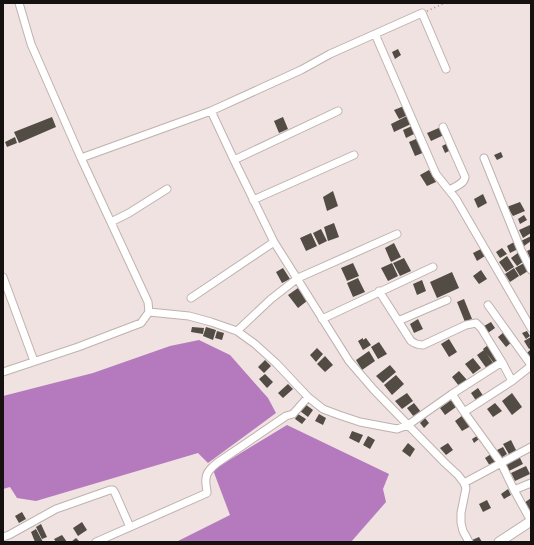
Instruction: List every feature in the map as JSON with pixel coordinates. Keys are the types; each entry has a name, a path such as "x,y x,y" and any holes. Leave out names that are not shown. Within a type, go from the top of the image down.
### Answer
{"main road":[{"path":"499,542 531,521"}],"street":[{"path":"3,372 141,324 149,312 148,302 81,158 31,44 19,3"},
{"path":"81,158 211,111 301,70 330,54 422,13 446,69"},
{"path":"375,34 436,174 456,199 528,317 531,328"},
{"path":"211,111 274,242 349,361 374,390 458,475 464,483 466,488 461,514 461,523 463,531 469,542"},
{"path":"234,160 338,111"},
{"path":"443,127 465,177 463,182 448,190"},
{"path":"253,200 354,155"},
{"path":"484,158 521,250 531,270"},
{"path":"111,222 129,213 167,189"},
{"path":"237,331 271,299 298,278 397,234"},
{"path":"191,298 274,242"},
{"path":"322,318 433,267"},
{"path":"3,276 34,361"},
{"path":"379,292 411,341 418,345 423,345 466,325 476,323 481,328 512,380"},
{"path":"398,321 447,300"},
{"path":"464,412 512,380 531,365 488,306"},
{"path":"149,312 189,316 237,331 260,349 308,397 323,409 360,422 398,429 408,425 452,394 502,362"},
{"path":"452,394 501,463 531,521"},
{"path":"96,542 207,493 205,480 210,469 286,416 293,414 308,397"},
{"path":"464,483 531,447"},
{"path":"514,490 531,483"},
{"path":"13,542 6,536 56,509 110,490 113,490 116,493 130,527"}],"path":[{"path":"422,13 445,3"}],"shaded area":[{"path":"199,340 230,355 268,398 276,413 208,463 198,453 36,501 17,498 10,487 3,489 3,396 93,373 170,346"},
{"path":"287,425 389,474 383,489 386,502 351,542 176,542 230,515 213,470"}],"building":[{"path":"398,49 401,55 395,59 392,52"},
{"path":"404,106 408,115 399,119 394,110"},
{"path":"407,116 411,124 394,132 391,124"},
{"path":"52,117 56,127 19,143 14,132"},
{"path":"283,117 288,129 279,133 274,121"},
{"path":"412,126 416,133 406,138 403,130"},
{"path":"441,127 444,135 431,141 427,133"},
{"path":"15,137 17,143 7,147 5,142"},
{"path":"416,139 417,141 420,140 425,152 415,156 409,142"},
{"path":"448,143 451,150 445,153 442,146"},
{"path":"501,152 503,157 497,160 494,155"},
{"path":"429,170 436,182 427,186 420,175"},
{"path":"333,191 338,206 327,211 323,197"},
{"path":"483,194 487,203 478,208 474,199"},
{"path":"520,202 525,211 513,216 507,207"},
{"path":"524,215 527,220 520,224 518,219"},
{"path":"334,223 339,237 328,241 324,227"},
{"path":"530,225 531,233 523,238 519,230"},
{"path":"321,229 327,241 319,245 313,233"},
{"path":"311,233 317,246 306,251 300,238"},
{"path":"531,236 531,241 524,246 521,241"},
{"path":"514,242 518,249 510,253 507,246"},
{"path":"394,243 401,257 391,262 385,248"},
{"path":"502,248 507,254 500,258 496,252"},
{"path":"481,249 485,256 477,261 473,253"},
{"path":"531,249 531,261 527,251"},
{"path":"519,252 524,261 517,266 511,258"},
{"path":"507,256 514,267 506,272 499,262"},
{"path":"404,258 411,271 400,276 393,263"},
{"path":"353,263 359,276 347,281 341,268"},
{"path":"392,263 398,276 388,281 381,268"},
{"path":"524,263 528,271 520,276 515,268"},
{"path":"283,268 290,279 282,283 276,272"},
{"path":"514,268 519,276 510,282 505,274"},
{"path":"481,270 487,279 479,284 473,276"},
{"path":"452,272 459,288 437,298 430,282"},
{"path":"358,278 365,292 353,297 347,283"},
{"path":"422,280 426,291 417,295 413,284"},
{"path":"298,288 307,301 298,308 288,295"},
{"path":"464,299 472,319 465,322 457,302"},
{"path":"418,319 423,329 414,333 410,324"},
{"path":"491,322 495,328 488,333 484,326"},
{"path":"192,327 204,328 203,334 191,332"},
{"path":"206,327 216,330 213,340 203,336"},
{"path":"217,331 224,333 222,340 215,338"},
{"path":"527,331 530,336 526,339 522,333"},
{"path":"504,332 512,342 506,347 498,337"},
{"path":"531,337 531,348 529,349 524,341"},
{"path":"363,338 363,340 366,338 371,345 363,350 358,341"},
{"path":"449,339 457,352 449,357 441,344"},
{"path":"379,342 387,354 378,359 371,347"},
{"path":"488,345 499,359 494,363 483,349"},
{"path":"317,348 323,354 316,362 310,355"},
{"path":"484,350 494,364 487,369 477,355"},
{"path":"530,350 531,351 531,359 527,353"},
{"path":"369,351 375,361 362,370 356,360"},
{"path":"325,356 333,365 325,372 317,364"},
{"path":"473,358 481,368 473,374 465,364"},
{"path":"265,360 271,366 264,373 258,367"},
{"path":"390,365 396,372 383,383 376,376"},
{"path":"459,371 467,380 459,386 452,377"},
{"path":"265,374 273,382 267,388 259,379"},
{"path":"396,375 404,384 392,395 384,385"},
{"path":"288,384 293,389 283,398 278,393"},
{"path":"478,388 484,397 477,402 471,393"},
{"path":"407,393 413,401 402,409 395,401"},
{"path":"512,393 522,407 512,415 502,401"},
{"path":"451,400 456,407 445,415 440,408"},
{"path":"414,403 421,412 414,417 407,408"},
{"path":"495,403 502,411 493,417 487,409"},
{"path":"305,404 313,410 308,417 300,411"},
{"path":"298,414 306,419 302,424 295,419"},
{"path":"319,414 326,418 323,425 315,421"},
{"path":"463,415 471,426 462,431 455,421"},
{"path":"425,418 429,423 424,428 420,423"},
{"path":"352,431 363,435 359,443 349,438"},
{"path":"368,436 375,440 370,449 363,445"},
{"path":"477,436 479,439 474,443 472,439"},
{"path":"511,440 517,452 510,456 503,444"},
{"path":"408,443 415,449 410,457 402,451"},
{"path":"448,443 453,450 446,455 440,448"},
{"path":"503,447 507,454 501,458 497,450"},
{"path":"491,454 496,462 490,466 485,458"},
{"path":"519,456 523,464 509,471 505,463"},
{"path":"526,466 530,474 515,481 511,473"},
{"path":"508,489 511,495 504,499 501,494"},
{"path":"531,498 531,512 530,513 524,503"},
{"path":"487,500 491,508 483,512 479,504"},
{"path":"22,512 26,519 19,523 15,516"},
{"path":"82,522 87,530 78,536 73,528"},
{"path":"41,524 47,537 42,539 36,527"},
{"path":"36,529 43,542 35,542 31,532"},
{"path":"62,535 67,542 56,542 54,539"},
{"path":"479,537 482,542 473,542 472,540"},
{"path":"76,538 80,542 71,542"}]}
